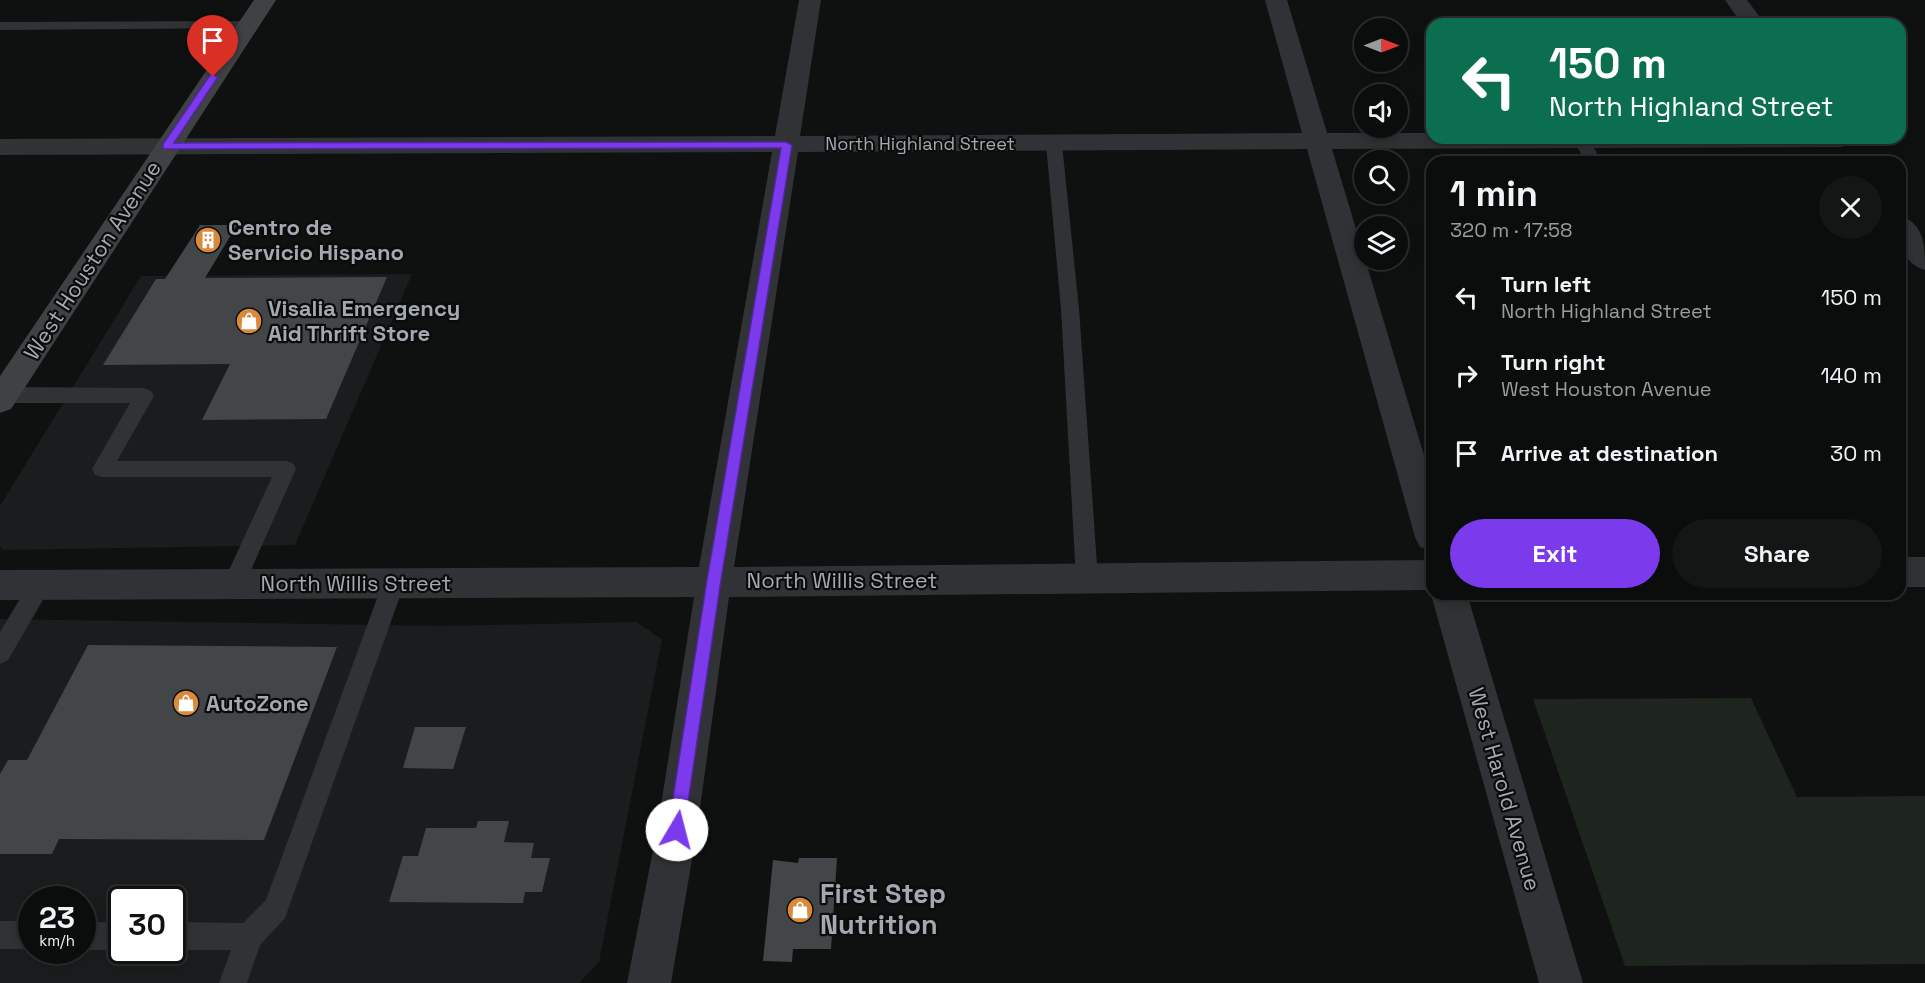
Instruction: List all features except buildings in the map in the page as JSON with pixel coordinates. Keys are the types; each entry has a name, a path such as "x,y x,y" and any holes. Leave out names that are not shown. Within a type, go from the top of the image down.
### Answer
{"main road":[{"name":"West Houston Avenue","path":"2,398 166,146 265,0"}],"street":[{"path":"649,983 677,830 714,580 810,0"},
{"path":"1276,0 1426,516"},
{"path":"1736,0 1750,18"},
{"name":"North Highland Street","path":"0,147 1054,144 1317,141 1588,151 1724,144"},
{"path":"1906,233 1925,260"},
{"path":"1906,572 1925,572"},
{"name":"North Willis Street","path":"0,585 234,583 393,585 714,580 1426,575"},
{"name":"West Harold Avenue","path":"1451,600 1561,983"}],"lane":[{"path":"0,26 249,25"},
{"path":"1054,144 1070,309 1087,579"},
{"path":"2,398 144,396 102,469 286,469 234,583"},
{"path":"233,983 249,937 276,909 393,585"},
{"path":"0,653 40,586"},
{"path":"0,935 18,936"},
{"path":"186,936 249,937"}],"shaded area":[{"path":"412,274 295,545 3,550 0,546 0,506 141,276"},
{"path":"0,619 441,626 636,622 662,639 599,962 579,983 0,983"},
{"path":"1751,698 1797,797 1925,796 1925,964 1625,966 1533,699"}],"place":[{"name":"Centro de Servicio Hispano","path":"208,240"},
{"name":"Visalia Emergency Aid Thrift Store","path":"249,321"},
{"name":"AutoZone","path":"186,703"},
{"name":"First Step Nutrition","path":"800,910"}],"route":[{"path":"213,77 166,146 786,145 714,580 677,830"}]}
